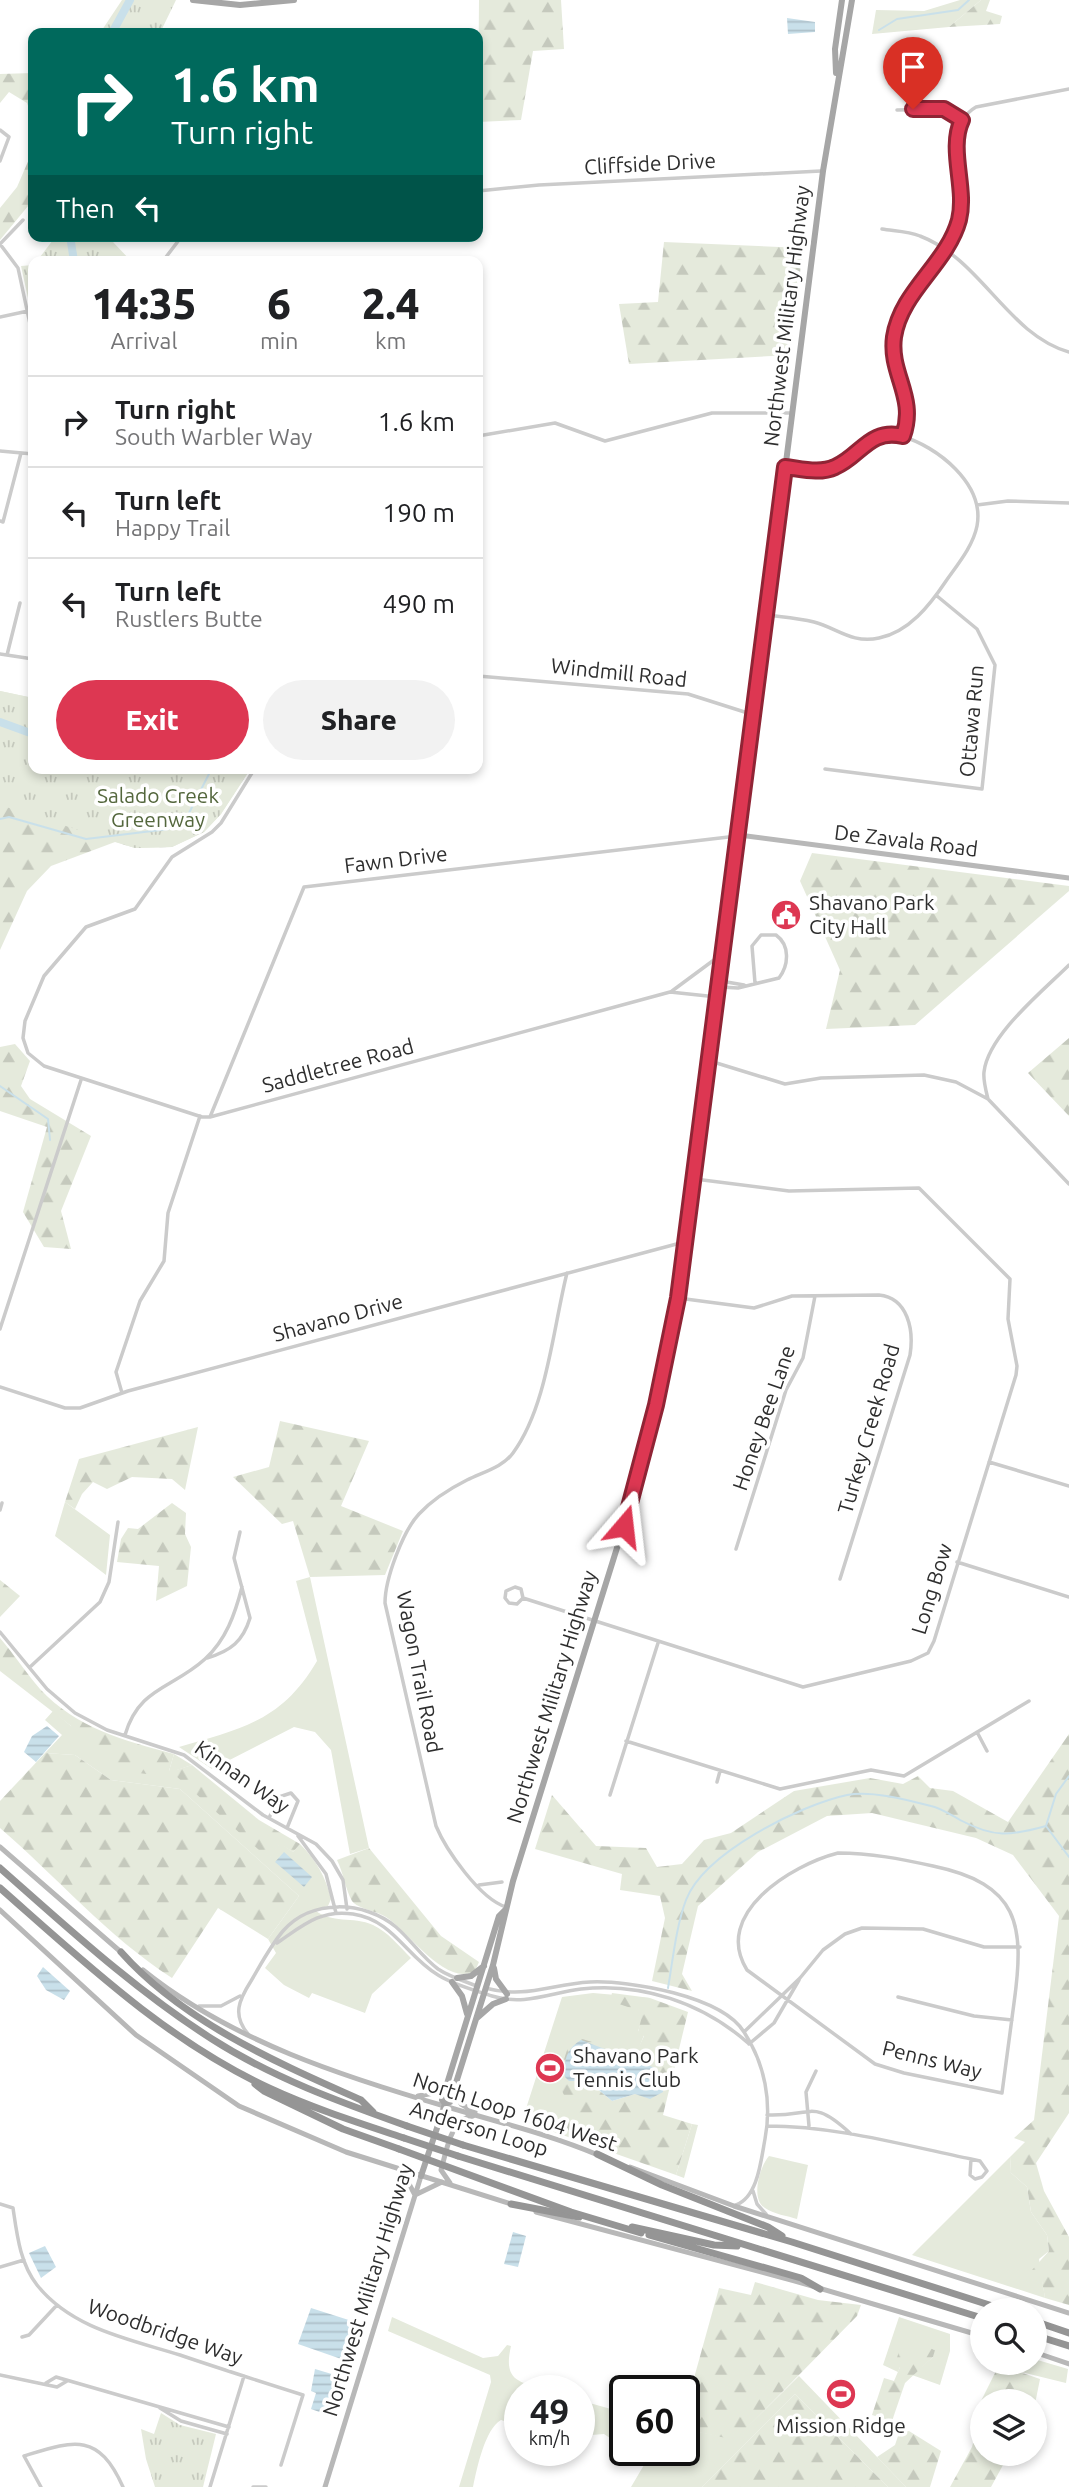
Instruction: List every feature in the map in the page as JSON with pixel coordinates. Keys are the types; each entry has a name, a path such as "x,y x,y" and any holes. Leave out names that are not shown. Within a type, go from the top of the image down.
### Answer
{"highway":[{"name":"Anderson Loop","path":"0,1868 120,1974 213,2040 295,2084 463,2146 792,2242 970,2299"},
{"name":"Anderson Loop","path":"0,1888 149,2015 243,2074 316,2106 458,2156 970,2314"},
{"path":"121,1952 139,1972 203,2019 262,2053 361,2100 376,2115"},
{"path":"243,2074 264,2091 343,2129 571,2212 801,2277 820,2289"},
{"path":"597,2154 662,2185 768,2227 792,2242"},
{"path":"511,2204 715,2245 747,2246"},
{"path":"1047,2325 1069,2333"},
{"path":"1047,2338 1069,2346"}],"main road":[{"path":"193,0 240,5 294,0"},
{"name":"Northwest Military Highway","path":"444,2105 450,2102 476,2020 499,1916 505,1908 645,1453 678,1298 836,82 835,48 842,0"},
{"name":"Northwest Military Highway","path":"836,82 846,50 852,0"},
{"name":"De Zavala Road","path":"739,835 1069,878"},
{"name":"North Loop 1604 West","path":"0,1847 121,1952 193,2005 302,2059 597,2154 734,2206 1069,2313"},
{"path":"0,1910 136,2035 239,2106 322,2143 627,2239 820,2289 970,2333"},
{"path":"467,2016 454,1980 471,1976 489,1965 507,1996 476,2020"},
{"name":"Northwest Military Highway","path":"325,2487 444,2105 442,2100 467,2016 481,1990"},
{"path":"416,2096 434,2094 447,2084"},
{"path":"454,2090 461,2104 484,2117"},
{"path":"455,2186 441,2170 455,2126 463,2118 484,2117"},
{"path":"400,2169 411,2183 415,2195 442,2182"},
{"path":"1047,2356 1069,2364"}],"street":[{"path":"903,436 908,421 908,402 894,356 896,326 906,303 958,225 961,208 957,135 962,120 976,107 1069,89"},
{"path":"897,110 944,109 962,120"},
{"path":"0,130 9,137 0,161"},
{"name":"Cliffside Drive","path":"483,191 539,185 824,171"},
{"path":"23,220 0,244 18,268 28,316"},
{"path":"882,229 920,236 943,250 975,274 1029,330 1069,352"},
{"path":"167,256 177,242"},
{"path":"0,317 27,311"},
{"path":"483,435 555,424 605,441 712,413 793,413"},
{"path":"766,615 816,622 853,638 874,639 900,630 937,596 969,547 978,522 977,505 968,484 949,464 903,436 890,434 873,438 838,466 825,470 785,467"},
{"path":"0,451 28,454"},
{"path":"1,522 21,453"},
{"path":"977,505 1008,501 1069,503"},
{"name":"Ottawa Run","path":"825,769 982,789 996,677 993,657 977,629 937,596"},
{"path":"8,655 20,603"},
{"path":"0,654 28,658"},
{"name":"Windmill Road","path":"483,676 688,694 754,715"},
{"name":"Saddletree Road","path":"251,774 221,822 212,832 172,857 135,909 86,927 44,976 25,1021 25,1046 44,1066 81,1080 210,1117 670,992 723,953"},
{"name":"Fawn Drive","path":"210,1117 304,887 739,835"},
{"path":"719,984 738,989 755,982 775,980 783,971 785,947 776,935 761,935 752,946 755,982"},
{"path":"988,1099 984,1073 991,1054 1012,1022 1069,965"},
{"name":"Saddletree Road","path":"670,992 717,997"},
{"path":"710,1061 785,1084 821,1078 935,1076 956,1082 988,1099 1069,1184"},
{"path":"0,1329 81,1080"},
{"path":"122,1393 116,1372 140,1301 164,1261 168,1213 200,1116"},
{"name":"Long Bow","path":"523,1598 803,1687 911,1661 928,1653 934,1641 1017,1366 1008,1319 1010,1279 919,1188 826,1188 789,1191 693,1179"},
{"name":"Shavano Drive","path":"0,1387 65,1408 80,1408 122,1393 686,1241"},
{"name":"Wagon Trail Road","path":"505,1908 495,1903 449,1852 434,1818 385,1603 385,1588 417,1516 453,1488 506,1460 516,1448 532,1418 543,1381 566,1273"},
{"name":"Turkey Creek Road","path":"678,1298 754,1308 792,1296 890,1296 909,1320 910,1356 840,1579"},
{"name":"Honey Bee Lane","path":"736,1549 786,1390 803,1358 815,1296"},
{"path":"989,1461 1069,1486"},
{"path":"0,1510 2,1503"},
{"path":"30,1667 100,1602 109,1582 118,1522"},
{"path":"206,1658 227,1652 247,1631 249,1605 234,1558 240,1532"},
{"path":"957,1562 1069,1597"},
{"path":"125,1735 135,1707 144,1698 181,1678 206,1658 227,1631 242,1587"},
{"path":"509,1587 518,1587 523,1598 517,1604 509,1604 505,1598 506,1591 509,1587"},
{"name":"Kinnan Way","path":"0,1632 47,1689 75,1713 125,1735 184,1755 268,1818 317,1844 337,1868 346,1892 346,1914"},
{"path":"610,1794 658,1643"},
{"path":"626,1741 780,1789 871,1770 904,1776 1029,1701"},
{"path":"977,1732 987,1751"},
{"path":"717,1782 720,1771"},
{"path":"268,1818 279,1797 291,1793 298,1801 287,1828"},
{"name":"Kinnan Way","path":"297,1834 326,1874 335,1913"},
{"name":"Penns Way","path":"1012,2020 1002,2093 904,2073 875,2064 753,1977 740,1960 737,1946 741,1921 753,1905 791,1874 821,1858 838,1853 882,1855 972,1875 1001,1897 1010,1912 1020,1947"},
{"path":"326,1874 337,1868"},
{"path":"479,1885 502,1882"},
{"path":"249,2035 238,2018 242,1994 282,1932 295,1921 318,1910 335,1906 369,1910 383,1918 454,1980"},
{"path":"276,1943 306,1922 335,1913 366,1917 385,1926 436,1975 481,1990 507,1996 541,1998 581,1989 631,1990 667,1998 718,2018 750,2044"},
{"path":"740,2035 768,2011 833,1941 862,1928 923,1929 984,1947 1020,1947 1012,2020 974,2016 898,1997"},
{"path":"417,1957 422,1952"},
{"path":"750,2044 777,2019 800,1978"},
{"path":"507,1996 571,1984 601,1982 645,1985 688,1997 722,2014 744,2031 764,2076 767,2126 753,2189 745,2200 734,2206"},
{"path":"601,1982 601,1989"},
{"path":"539,1991 541,1998"},
{"path":"193,2005 221,2006 242,1994"},
{"path":"768,2011 777,2019"},
{"path":"809,2126 808,2083 816,2071"},
{"path":"767,2115 787,2116 807,2110 828,2114 851,2134"},
{"path":"787,2116 787,2126"},
{"path":"767,2126 809,2126 971,2159 985,2164 987,2171 982,2177 975,2179 970,2175 971,2159"},
{"path":"753,2189 757,2204 767,2216"},
{"name":"Woodbridge Way","path":"0,2204 13,2208 24,2260 36,2282 57,2305 105,2331 303,2395 281,2465"},
{"path":"0,2267 24,2260"},
{"path":"22,2337 29,2335 57,2305"},
{"path":"0,2375 30,2384 46,2383 57,2387 67,2381"},
{"path":"210,2487 244,2376"},
{"path":"46,2383 56,2377 84,2383 229,2427"},
{"path":"159,2407 181,2421 227,2434"},
{"path":"41,2487 24,2456 67,2443 84,2444 108,2461 123,2487"},
{"path":"253,2487 266,2487"}],"green space":[{"path":"122,0 176,0 162,28 103,28"},
{"path":"479,0 561,0 564,49 533,51 521,120 483,122 483,28 479,28"},
{"path":"960,0 981,0 949,27 872,34 876,10 924,11"},
{"path":"981,0 990,0 986,11 1002,16 1000,24 949,27"},
{"path":"28,73 28,106 9,92 0,103 0,74"},
{"path":"28,162 28,206 0,240 0,208 17,187"},
{"path":"51,242 113,242 126,256 41,256"},
{"path":"664,242 803,248 790,355 629,364 619,304 658,302"},
{"path":"28,265 28,298 21,266"},
{"name":"Salado Creek Greenway","path":"0,691 28,697 28,740 24,773 247,774 221,814 204,832 172,847 135,848 115,842 51,866 27,891 0,950"},
{"name":"Salado Creek Greenway","path":"0,691 28,697 28,774 247,774 221,814 204,832 172,847 135,848 0,805"},
{"path":"812,853 1069,886 1069,891 915,1025 826,1029 840,970 800,881"},
{"path":"1069,1038 1069,1116 1028,1073"},
{"path":"15,1044 30,1061 21,1086 30,1099 91,1136 61,1211 71,1249 44,1247 23,1212 47,1127 0,1111 0,1047"},
{"path":"280,1421 369,1441 341,1506 403,1531 385,1575 310,1577 293,1521 282,1524 233,1477 269,1467"},
{"path":"198,1427 185,1490 172,1479 132,1477 107,1489 93,1482 82,1494 75,1509 65,1502 79,1459"},
{"path":"65,1502 110,1535 106,1575 55,1536"},
{"path":"172,1503 186,1513 185,1534 191,1547 187,1586 156,1601 159,1566 117,1562 121,1539 128,1528 138,1529"},
{"path":"310,1577 369,1848 350,1854 331,1750 315,1732 294,1727 212,1769 179,1747 258,1720 274,1710 304,1681 317,1661 296,1581"},
{"path":"0,1580 20,1596 0,1617"},
{"path":"0,1638 40,1689 69,1714 102,1731 174,1754 169,1771 162,1776 108,1769 75,1741 71,1726 0,1671"},
{"path":"53,1711 71,1726 169,1771 174,1754 192,1765 177,1770 269,1858 280,1843 293,1852 300,1844 306,1850 323,1876 331,1899 328,1906 315,1910 335,1919 373,1925 388,1935 411,1958 372,1994 365,2013 312,1993 309,1998 284,1985 265,1968 276,1953 268,1939 299,1896 180,1789 111,1780 75,1755 45,1753 62,1735 45,1720"},
{"path":"1069,1734 1069,2113 1036,2163 1044,2191 1069,2237 1069,2305 1045,2298 1042,2281 1032,2270 1049,2251 1047,2235 1031,2212 1027,2187 1010,2172 1011,2156 1025,2142 1014,2138 1034,2120 1059,1916 1013,1855 976,1838 872,1813 827,1816 758,1852 698,1906 682,1974 692,1991 652,1981 665,1918 660,1896 620,1890 622,1874 535,1849 552,1795 596,1846 646,1848 657,1867 682,1864 704,1840 731,1833 794,1791 870,1778 903,1784 918,1776 930,1788 953,1791 1008,1822"},
{"path":"45,1753 75,1755 111,1780 180,1789 299,1896 268,1939 218,1908 172,1978 148,1962 104,1925 0,1828 0,1801"},
{"path":"192,1765 259,1820 300,1844 293,1852 280,1844 269,1859 176,1776 176,1770"},
{"path":"369,1848 441,1936 479,1962 475,1971 464,1974 440,1965 386,1917 352,1901 337,1860"},
{"name":"Shavano Park Tennis Club","path":"593,1993 650,1998 638,2031 644,2035 636,2056 567,2099 554,2132 522,2121 562,1997"},
{"path":"612,1993 650,1998 688,2012 663,2115 692,2124 676,2175 554,2132 566,2099 557,2081 568,2047 579,2038 635,2055 644,2036 638,2032 643,2012 610,2001","holes":["591,2042 611,2050 643,2095 635,2094 612,2101 588,2081 569,2081"]},
{"path":"692,2124 698,2125 684,2178 676,2175"},
{"path":"769,2156 808,2165 797,2219 772,2212 760,2204 758,2182 762,2167"},
{"path":"1011,2156 1010,2172 1027,2187 1031,2212 1047,2235 1049,2251 1039,2259 1045,2298 912,2255"},
{"path":"755,2282 818,2300 861,2305 857,2316 735,2440 700,2432 700,2375 695,2375 719,2288 751,2295"},
{"path":"392,2317 483,2358 498,2356 507,2345 511,2346 509,2367 513,2375 504,2375 504,2421 501,2420 490,2432 482,2450 473,2487 459,2487 491,2382 490,2375 388,2331"},
{"path":"899,2317 950,2334 950,2351 940,2385 912,2375 933,2357 934,2349 900,2367 898,2372 883,2365"},
{"path":"912,2342 935,2350 933,2357 905,2383 892,2421 872,2415 884,2378 894,2381 900,2367 897,2358 900,2347"},
{"path":"1047,2363 1068,2369 1066,2383 1033,2375 1047,2375"},
{"path":"994,2375 1028,2375 1040,2379 1038,2389 987,2389"},
{"path":"799,2376 906,2487 888,2487 795,2394 702,2487 631,2487 643,2466 700,2466 700,2432 735,2439"},
{"path":"795,2394 888,2487 702,2487"},
{"path":"595,2405 609,2408 609,2437 604,2434 595,2435"},
{"path":"161,2413 180,2425 216,2434 203,2487 155,2487 146,2459 141,2429 154,2434"},
{"path":"909,2431 941,2451 930,2487 906,2487 877,2457 895,2445 899,2433"},
{"path":"970,2451 970,2466 1002,2466 991,2487 950,2487"}],"water":[{"path":"787,18 815,22 815,32 788,34"},
{"path":"47,1726 59,1736 36,1762 24,1752 32,1736"},
{"path":"284,1852 312,1877 304,1887 275,1862"},
{"path":"43,1967 70,1991 64,2000 46,1990 37,1976"},
{"path":"581,2040 655,2068 663,2076 663,2092 650,2099 635,2094 612,2101 588,2081 569,2081 565,2077 565,2060 572,2047"},
{"path":"513,2232 526,2236 518,2267 504,2264"},
{"path":"45,2246 56,2267 41,2278 29,2253"},
{"path":"311,2308 355,2322 344,2360 298,2344"},
{"path":"315,2369 335,2375 333,2380 339,2382 328,2415 311,2409 316,2393 311,2391"}],"waterway":[{"path":"115,28 130,0"},
{"path":"879,30 897,19 958,10 969,0"},
{"path":"71,242 73,256"},
{"path":"0,722 28,732"},
{"path":"0,819 9,817 86,839 169,829 188,815 209,774"},
{"path":"0,1086 48,1119 50,1140"},
{"path":"1069,1776 1056,1794 1046,1826 1069,1857"},
{"path":"668,1988 680,1921 686,1900 696,1882 732,1849 780,1820 805,1809 847,1795 867,1794 935,1807 972,1826 1002,1834 1046,1826"}],"place":[{"name":"Shavano Park City Hall","path":"786,915"},
{"name":"Shavano Park Tennis Club","path":"550,2068"},
{"name":"Mission Ridge","path":"841,2394"}],"route":[{"path":"624,1526 645,1453 667,1360 678,1298 785,467 825,470 838,466 873,438 890,434 903,436 909,415 908,402 894,356 896,326 906,303 951,238 960,216 962,199 957,135 962,120 944,109 913,109"}]}
